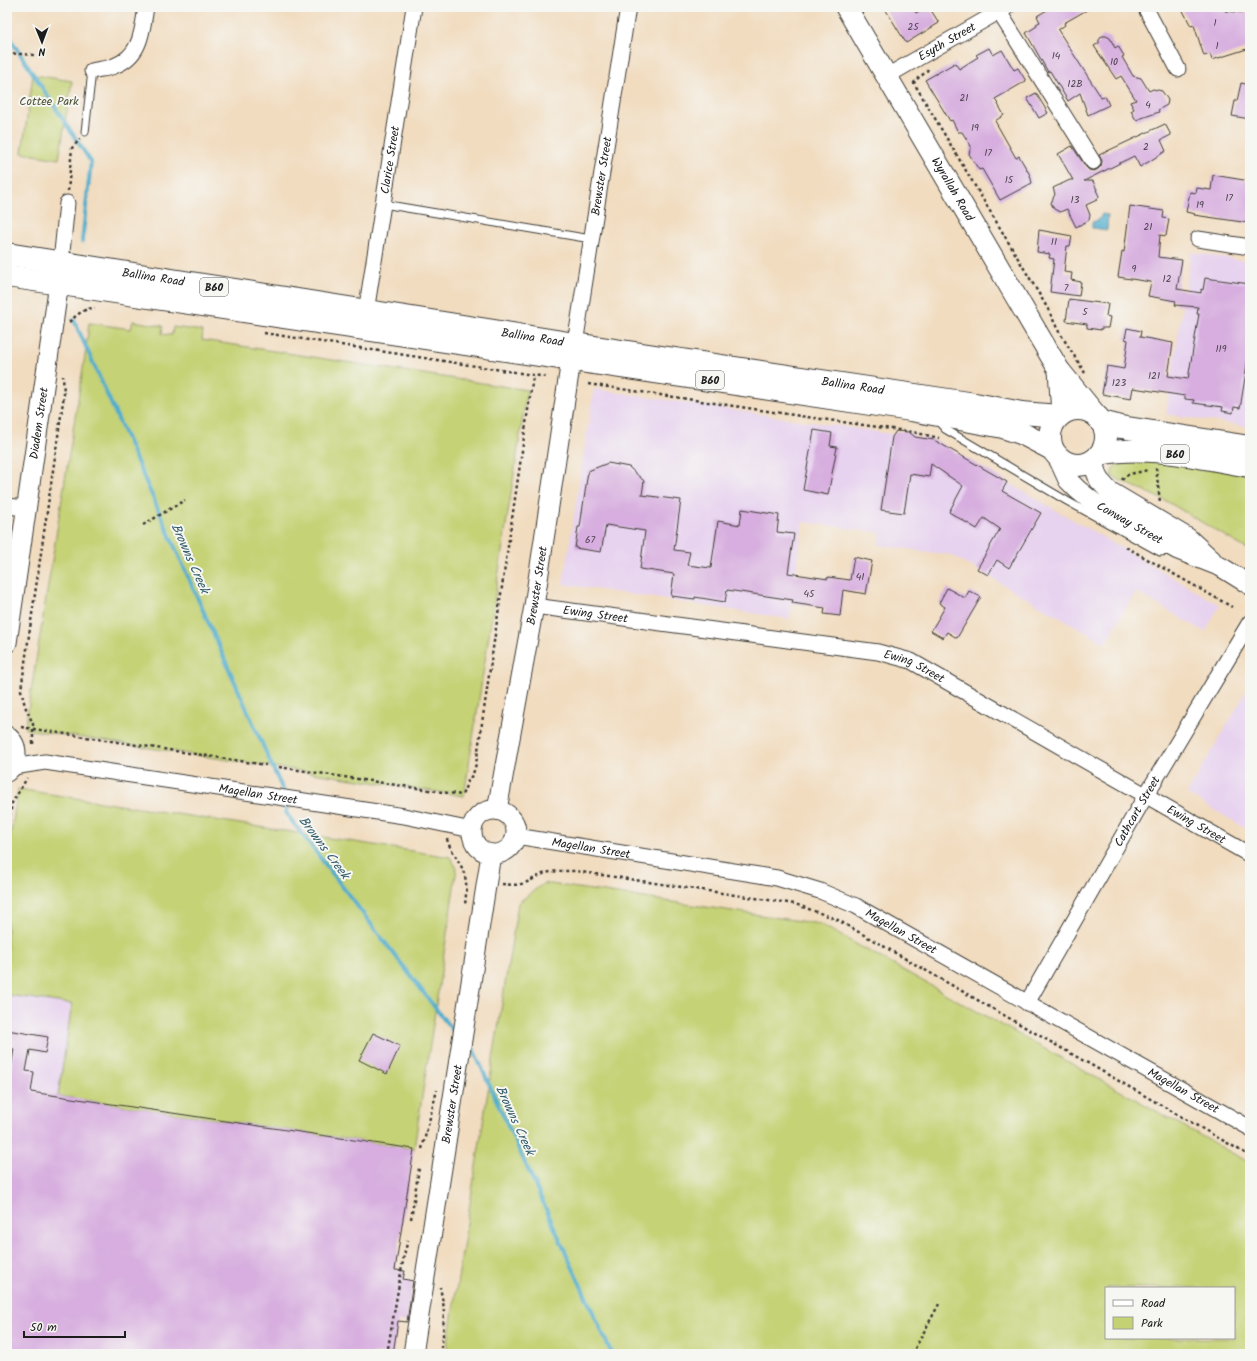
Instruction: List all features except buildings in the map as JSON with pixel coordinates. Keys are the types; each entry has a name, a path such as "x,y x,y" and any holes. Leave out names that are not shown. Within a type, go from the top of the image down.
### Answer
{"main road":[{"name":"Wyrallah Road","path":"846,7 1059,370 1098,418"},
{"name":"Ballina Road","path":"7,254 366,312 573,352 936,414 1003,427 1021,433 1055,452"},
{"name":"Ballina Road","path":"7,276 339,324 968,402 1022,413 1061,414"},
{"name":"Wyrallah Road","path":"1059,370 1061,414"},
{"name":"B60","path":"1061,414 1068,410 1081,409 1121,428 1250,447"},
{"path":"1055,452 1050,445 1050,434 1054,421 1061,414"},
{"path":"1096,457 1105,442 1104,428 1098,418"},
{"name":"B60","path":"1055,452 1068,463 1076,464 1084,464 1096,457 1118,450 1138,450 1161,452 1250,466"}],"street":[{"path":"92,71 113,67 128,58 137,48 142,33 146,7"},
{"name":"Clarice Street","path":"366,312 414,7"},
{"name":"Brewster Street","path":"496,810 534,606 628,7"},
{"path":"1145,7 1178,69"},
{"path":"1001,8 1093,162"},
{"name":"Esyth Street","path":"887,76 922,57 1001,8"},
{"name":"Diadem Street","path":"7,643 59,284 67,203"},
{"path":"1198,239 1250,247"},
{"name":"Conway Street","path":"1055,452 1068,480 1093,502 1178,550 1221,567 1250,584"},
{"name":"Conway Street","path":"1096,457 1098,480 1109,491 1188,538 1221,567"},
{"path":"7,506 26,508"},
{"name":"Ewing Street","path":"534,606 871,651 897,656 911,661 1250,855"},
{"name":"Cathcart Street","path":"1027,1003 1146,795 1250,622"},
{"path":"16,771 16,754 19,739"},
{"name":"Magellan Street","path":"19,739 45,762"},
{"name":"Magellan Street","path":"16,771 45,762 404,816 472,830"},
{"path":"496,810 508,814 512,819 516,830 516,836 507,850 496,854 491,854 482,850 475,843 472,830 478,816 487,811 496,810"},
{"name":"Magellan Street","path":"516,836 777,878 820,890 856,906 1250,1128"},
{"name":"Brewster Street","path":"413,1354 491,854"}],"lane":[{"path":"85,132 92,71"},
{"path":"383,204 591,239"},
{"path":"936,414 938,422 945,429 1067,501 1160,552 1178,550"}],"path":[{"path":"7,53 34,55"},
{"path":"922,57 928,68 914,83 1048,309 1058,330 1087,376"},
{"path":"67,203 72,148"},
{"path":"69,322 79,313 88,308 96,308"},
{"path":"261,333 546,377"},
{"path":"33,729 33,724 25,706 21,690 64,395 62,374"},
{"path":"279,767 462,795 473,774 476,764 533,376"},
{"path":"588,384 913,432 937,437 943,441"},
{"path":"1119,484 1124,477 1130,473 1147,470 1156,465 1160,503"},
{"path":"143,525 184,500"},
{"path":"1124,545 1232,607"},
{"path":"19,739 33,729"},
{"path":"19,739 33,729 266,765"},
{"path":"7,834 12,803 26,781 16,771"},
{"path":"447,839 448,845 462,867 466,877 468,885 465,907"},
{"path":"501,884 516,886 528,882 536,876 545,873 559,870 575,871 795,904 836,919 1250,1156"},
{"path":"422,1149 437,1088"},
{"path":"411,1219 419,1168"},
{"path":"387,1354 404,1255 408,1240"},
{"path":"440,1354 443,1334 444,1308 440,1288 441,1281"},
{"path":"912,1354 939,1304"}],"shaded area":[{"path":"1191,252 1250,262 1250,427 1166,414"},
{"path":"594,389 917,438 940,443 1220,605 1205,632 1136,592 1105,643 951,555 879,545 881,533 803,522 790,619 563,584"},
{"path":"1250,685 1250,831 1187,794"},
{"path":"7,995 72,1004 58,1096 7,1088"}],"green space":[{"name":"Cottee Park","path":"33,75 72,81 59,159 22,153"},
{"path":"133,321 163,326 162,334 172,335 173,327 203,331 202,340 527,390 464,796 25,729 89,323 131,329"},
{"path":"1154,460 1250,474 1250,551 1168,502 1111,476 1113,469 1119,462"},
{"path":"18,789 450,857 457,868 414,1149 58,1096 72,1004 7,995 7,859"},
{"path":"544,883 820,924 1250,1163 1250,1354 446,1354 518,903"}],"water":[{"path":"1102,214 1108,215 1107,230 1092,228 1092,222 1098,220"}],"waterway":[{"path":"7,34 91,162 82,242"},
{"name":"Browns Creek","path":"74,320 285,795"},
{"name":"Browns Creek","path":"287,801 286,813 456,1035"},
{"name":"Browns Creek","path":"469,1040 612,1354"}]}
